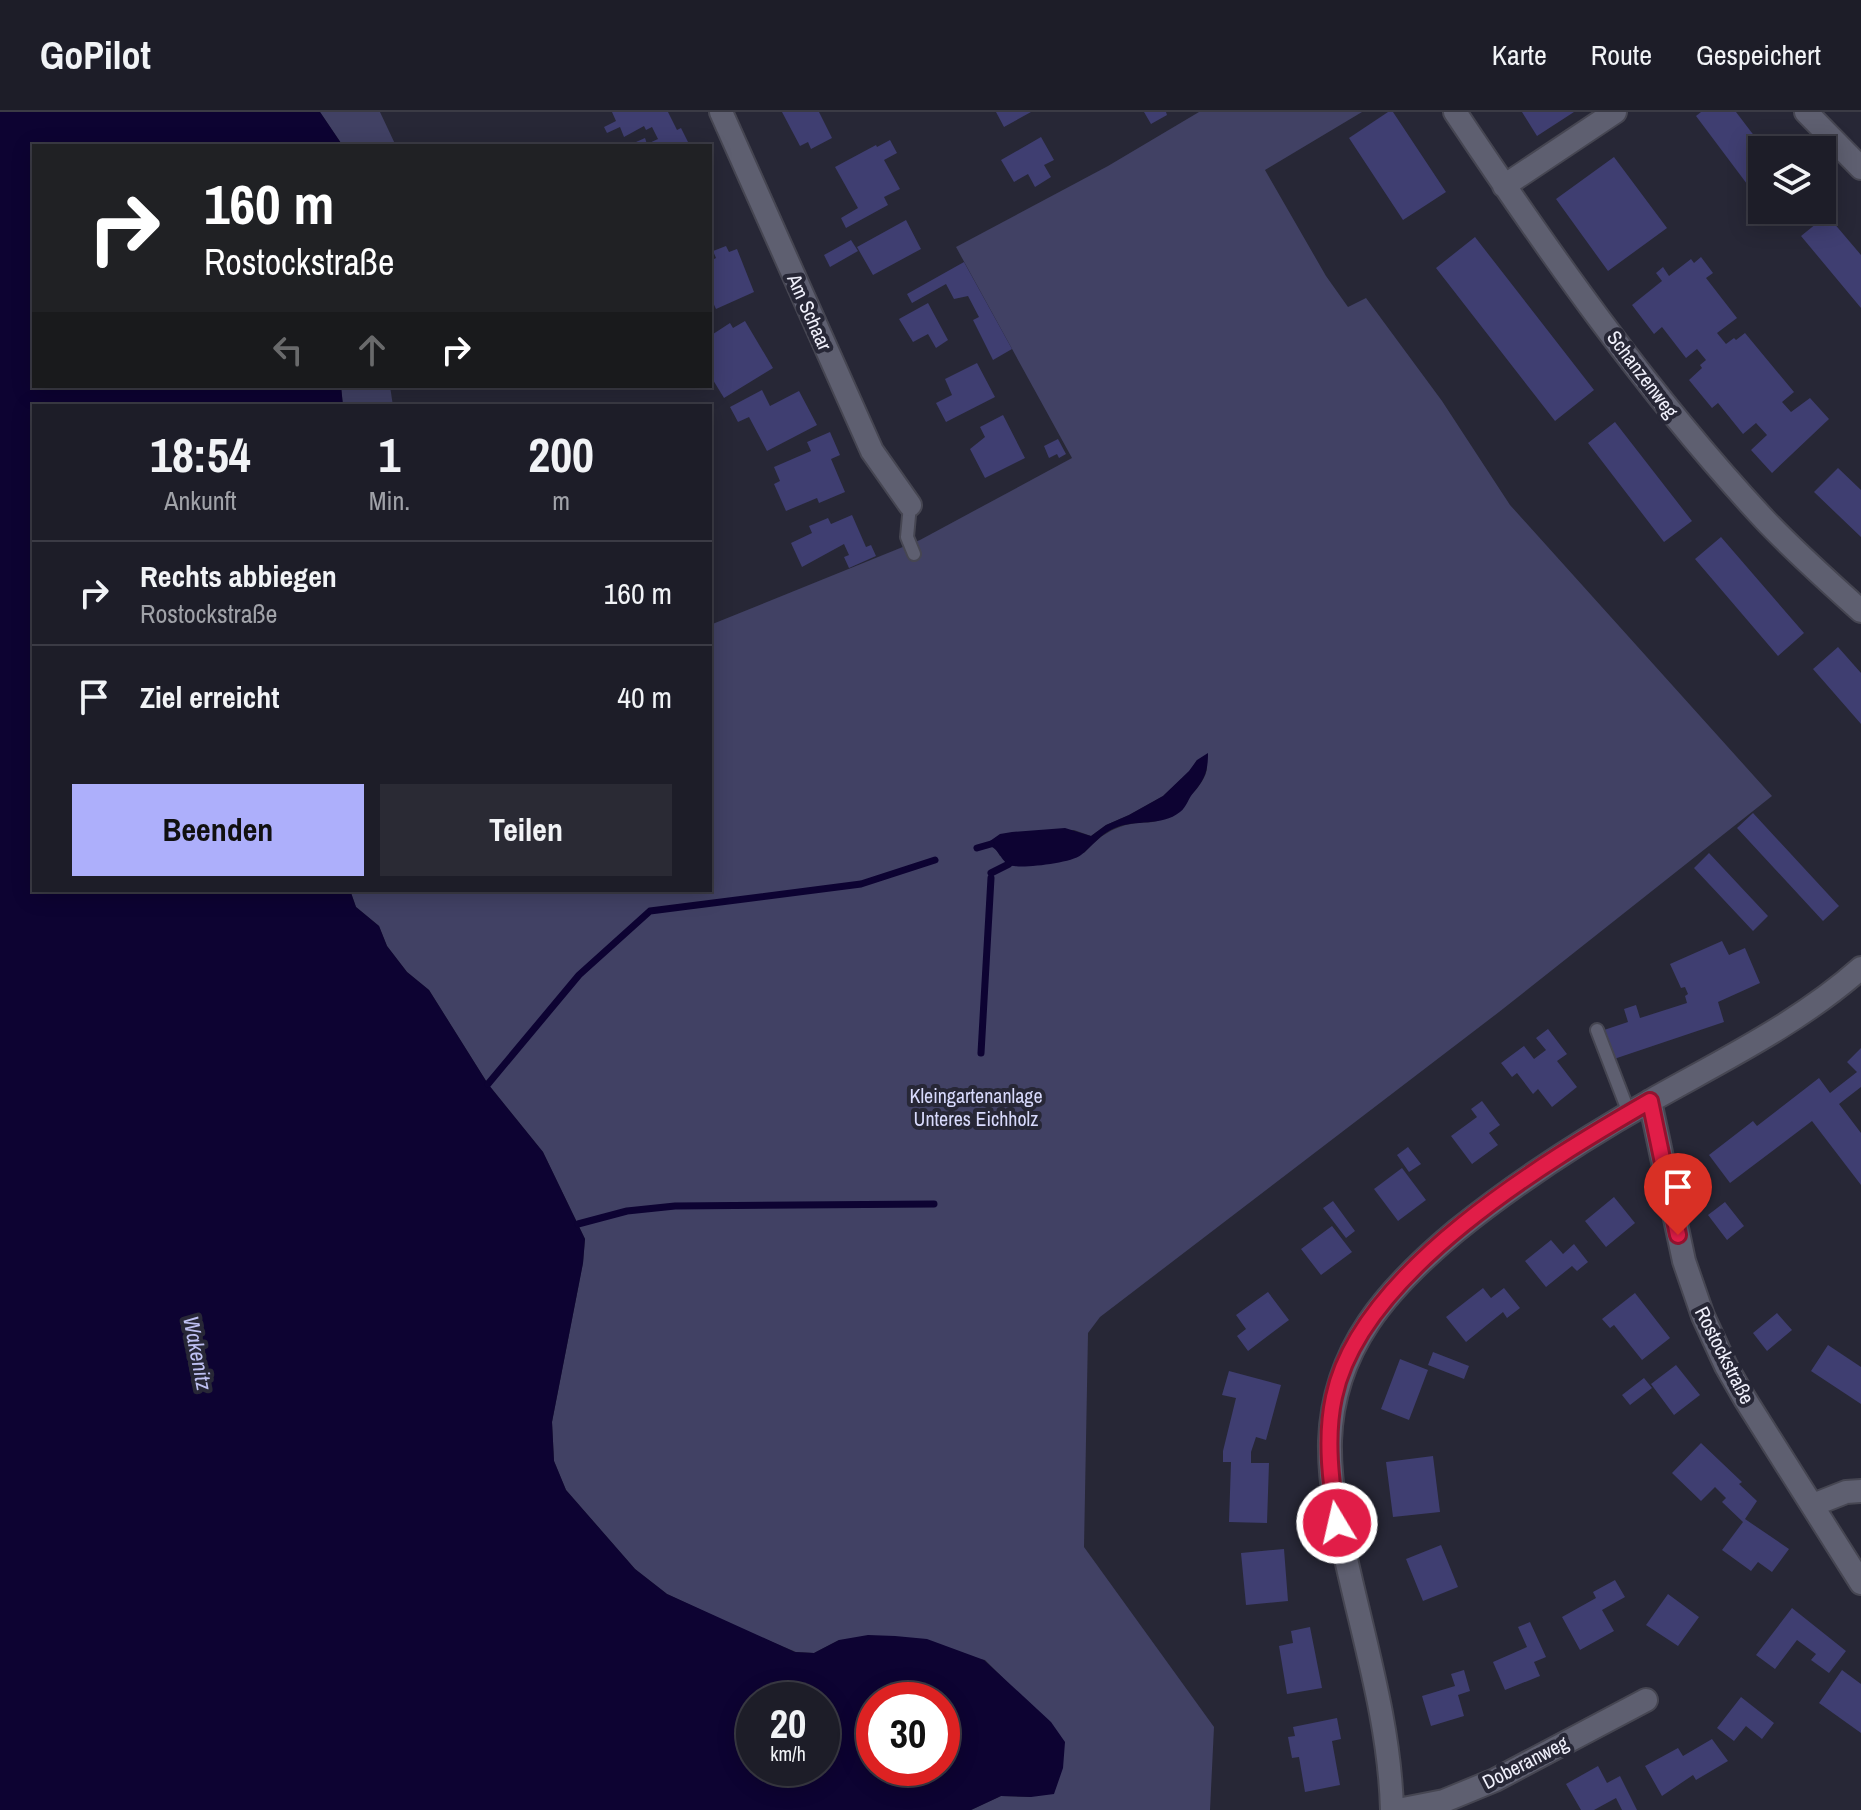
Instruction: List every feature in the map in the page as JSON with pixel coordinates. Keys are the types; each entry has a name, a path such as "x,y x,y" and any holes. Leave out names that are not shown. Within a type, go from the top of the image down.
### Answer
{"street":[{"name":"Am Schaar","path":"721,112 872,451 910,505"},
{"name":"Schanzenweg","path":"1455,112 1504,186 1663,404 1765,520 1861,611"},
{"path":"1504,186 1615,112"},
{"path":"1806,112 1861,168"},
{"path":"1395,1810 1384,1723 1337,1523 1331,1480 1334,1396 1348,1356 1384,1300 1434,1250 1497,1198 1572,1146 1787,1023 1861,968"},
{"name":"Rostockstraße","path":"1650,1101 1684,1261 1703,1316 1745,1399 1861,1583"},
{"path":"1813,1505 1846,1492 1861,1491"},
{"name":"Doberanweg","path":"1395,1810 1444,1801 1495,1780 1646,1700"}],"lane":[{"path":"910,505 907,537 914,554"},
{"path":"1597,1030 1629,1113"}],"green space":[{"path":"320,112 380,112 395,144 342,144"},
{"name":"Kleingartenanlage Unteres Eichholz","path":"1199,112 1362,112 1265,170 1326,276 1348,307 1366,298 1442,401 1510,505 1772,796 1499,1012 1100,1317 1088,1333 1084,1547 1214,1727 1210,1810 971,1810 1001,1796 1031,1797 1003,1678 985,1660 839,1640 814,1653 796,1652 667,1594 635,1569 566,1490 554,1461 552,1422 585,1239 543,1152 488,1084 429,990 407,972 387,946 379,926 356,907 351,892 712,892 712,624 920,540 1072,458 956,247 1108,166","holes":["1197,760 1207,767 1196,790 1172,812 1155,822 1115,829 1084,853 1000,856 991,841 1074,830 1091,836 1163,796 1190,771"]},
{"path":"341,388 390,388 393,404 343,404"}],"water":[{"name":"Wakenitz","path":"0,112 320,112 342,144 32,144 32,388 341,388 343,404 32,404 32,892 351,892 356,907 379,926 387,946 407,972 429,990 488,1084 543,1152 585,1239 552,1422 554,1461 566,1490 635,1569 667,1594 795,1652 814,1653 839,1640 868,1635 895,1636 927,1639 984,1660 1051,1722 1065,1742 1063,1768 1054,1794 1001,1796 971,1810 0,1810"},
{"path":"1208,753 1203,779 1184,808 1173,817 1115,828 1076,858 1049,864 1010,865 992,847 990,841 1000,834 1012,832 1065,828 1091,836 1163,796 1197,760"}],"building":[{"path":"612,112 668,112 689,144 647,144 658,139 652,127 646,130 644,126 624,137 620,127 607,133 604,127 616,121"},
{"path":"782,112 819,112 832,138 811,149 808,142 800,146"},
{"path":"996,112 1031,112 1004,127"},
{"path":"1144,112 1166,112 1167,115 1151,124"},
{"path":"1388,112 1393,112 1446,192 1403,220 1349,138"},
{"path":"1522,112 1574,112 1537,136"},
{"path":"1701,112 1736,112 1754,136 1748,136 1748,185 1696,116"},
{"path":"1041,137 1054,160 1044,165 1051,177 1035,187 1028,174 1014,182 1001,160"},
{"path":"645,138 647,144 632,144"},
{"path":"890,140 897,153 884,160 900,189 884,197 888,205 846,228 841,218 858,208 835,167"},
{"path":"1614,157 1667,228 1608,271 1556,199"},
{"path":"906,220 921,249 873,275 857,247"},
{"path":"1816,224 1835,224 1861,255 1861,308 1801,236"},
{"path":"1475,237 1594,390 1555,421 1436,268"},
{"path":"851,240 858,251 830,267 824,255"},
{"path":"726,246 729,252 737,249 754,292 716,309 712,300 712,260 716,258 713,251"},
{"path":"1701,257 1713,273 1706,278 1737,318 1717,333 1726,344 1745,333 1794,392 1782,402 1791,412 1810,398 1829,419 1772,473 1751,450 1767,435 1756,423 1743,434 1718,403 1712,408 1689,380 1706,360 1697,349 1686,358 1662,327 1654,334 1632,305 1662,281 1656,273 1663,267 1669,276 1691,259 1694,263"},
{"path":"964,262 1012,349 993,360 973,320 979,317 968,296 954,299 946,284 912,303 907,294"},
{"path":"928,303 948,340 936,348 928,334 913,342 899,319"},
{"path":"745,321 773,368 724,398 712,378 712,335 730,323 733,328"},
{"path":"977,363 995,397 946,422 936,403 952,395 945,379"},
{"path":"762,390 770,406 799,391 817,425 767,451 749,417 738,422 730,407"},
{"path":"1003,415 1025,458 985,478 970,449 985,437 980,427"},
{"path":"1615,422 1692,521 1664,542 1588,443"},
{"path":"830,432 840,455 831,459 845,492 819,503 817,498 786,511 774,484 780,481 774,467 811,451 807,442"},
{"path":"1058,439 1066,454 1049,458 1044,446"},
{"path":"1838,468 1861,490 1861,537 1814,492"},
{"path":"852,515 866,547 871,545 876,556 849,568 844,557 849,555 844,544 802,567 791,543 812,533 809,526 828,518 831,524"},
{"path":"1721,537 1804,633 1778,656 1695,559"},
{"path":"1838,647 1861,673 1861,724 1813,669"},
{"path":"1753,813 1839,906 1823,921 1737,828"},
{"path":"1709,853 1768,916 1753,931 1694,868"},
{"path":"1722,941 1729,955 1745,948 1760,983 1718,1002 1724,1022 1614,1059 1604,1030 1628,1022 1624,1009 1636,1005 1640,1018 1687,1003 1685,987 1681,988 1670,964"},
{"path":"1548,1029 1567,1054 1557,1061 1577,1087 1552,1107 1538,1089 1533,1094 1517,1073 1512,1077 1501,1063 1524,1046 1534,1059 1546,1050 1536,1038"},
{"path":"1861,1048 1861,1087 1839,1104 1861,1133 1861,1185 1812,1121 1730,1183 1709,1155 1753,1121 1757,1126 1819,1078 1830,1093 1857,1072 1847,1062"},
{"path":"1482,1101 1500,1125 1489,1133 1498,1145 1472,1164 1451,1136 1477,1117 1471,1109"},
{"path":"1408,1147 1421,1164 1409,1172 1397,1155"},
{"path":"1402,1168 1426,1200 1398,1221 1374,1189"},
{"path":"1614,1197 1635,1223 1606,1247 1585,1221"},
{"path":"1333,1201 1355,1231 1346,1238 1323,1208"},
{"path":"1725,1202 1744,1226 1727,1240 1708,1215"},
{"path":"1332,1226 1352,1252 1321,1275 1301,1249"},
{"path":"1551,1240 1563,1254 1574,1244 1588,1262 1577,1271 1572,1266 1546,1287 1525,1261"},
{"path":"1483,1288 1491,1298 1504,1288 1520,1308 1507,1318 1503,1312 1466,1342 1446,1317"},
{"path":"1268,1292 1289,1320 1248,1351 1237,1336 1246,1329 1236,1315"},
{"path":"1635,1293 1670,1338 1642,1360 1614,1325 1610,1328 1602,1319"},
{"path":"1777,1313 1792,1330 1767,1351 1753,1333"},
{"path":"1828,1345 1861,1367 1861,1404 1811,1371"},
{"path":"1433,1352 1469,1366 1464,1379 1428,1365"},
{"path":"1400,1359 1428,1370 1409,1420 1381,1409"},
{"path":"1676,1365 1700,1395 1674,1415 1651,1384"},
{"path":"1229,1371 1281,1385 1266,1440 1256,1437 1251,1452 1251,1463 1269,1463 1267,1523 1229,1522 1231,1462 1223,1462 1223,1451 1236,1398 1222,1395"},
{"path":"1644,1378 1652,1388 1630,1405 1622,1395"},
{"path":"1701,1443 1742,1482 1739,1484 1757,1501 1745,1519 1789,1549 1772,1572 1758,1562 1751,1571 1722,1550 1743,1522 1722,1502 1726,1498 1715,1487 1701,1501 1672,1473"},
{"path":"1433,1456 1440,1512 1393,1517 1386,1462"},
{"path":"1441,1545 1458,1587 1423,1601 1406,1559"},
{"path":"1284,1549 1288,1601 1246,1605 1241,1553"},
{"path":"1615,1580 1625,1597 1602,1610 1614,1631 1580,1650 1562,1617 1596,1598 1593,1592"},
{"path":"1668,1594 1699,1617 1678,1646 1646,1625"},
{"path":"1792,1608 1846,1651 1829,1673 1811,1660 1816,1654 1797,1640 1775,1669 1756,1655"},
{"path":"1530,1622 1546,1657 1534,1662 1540,1676 1505,1690 1493,1662 1527,1647 1518,1627"},
{"path":"1310,1627 1322,1688 1287,1694 1279,1646 1293,1643 1291,1631"},
{"path":"1464,1670 1470,1691 1458,1695 1464,1716 1431,1726 1422,1696 1455,1686 1451,1674"},
{"path":"1842,1670 1861,1684 1861,1733 1819,1703"},
{"path":"1741,1697 1774,1723 1762,1739 1746,1726 1734,1741 1717,1728"},
{"path":"1337,1718 1341,1739 1332,1741 1340,1785 1305,1792 1299,1757 1292,1758 1288,1737 1295,1736 1293,1727"},
{"path":"1712,1739 1728,1761 1696,1780 1693,1775 1662,1796 1645,1766 1678,1748 1683,1756"},
{"path":"1598,1766 1607,1783 1620,1776 1637,1810 1622,1810 1616,1798 1594,1810 1581,1810 1566,1784"}],"waterway":[{"path":"977,848 991,844"},
{"path":"488,1084 579,975 650,911 861,884 935,860"},
{"path":"991,873 1009,864"},
{"path":"981,1053 991,878"},
{"path":"578,1224 627,1211 675,1206 934,1204"}],"route":[{"path":"1337,1523 1330,1441 1334,1396 1348,1356 1384,1300 1434,1250 1522,1180 1572,1146 1650,1101 1678,1235"}]}
